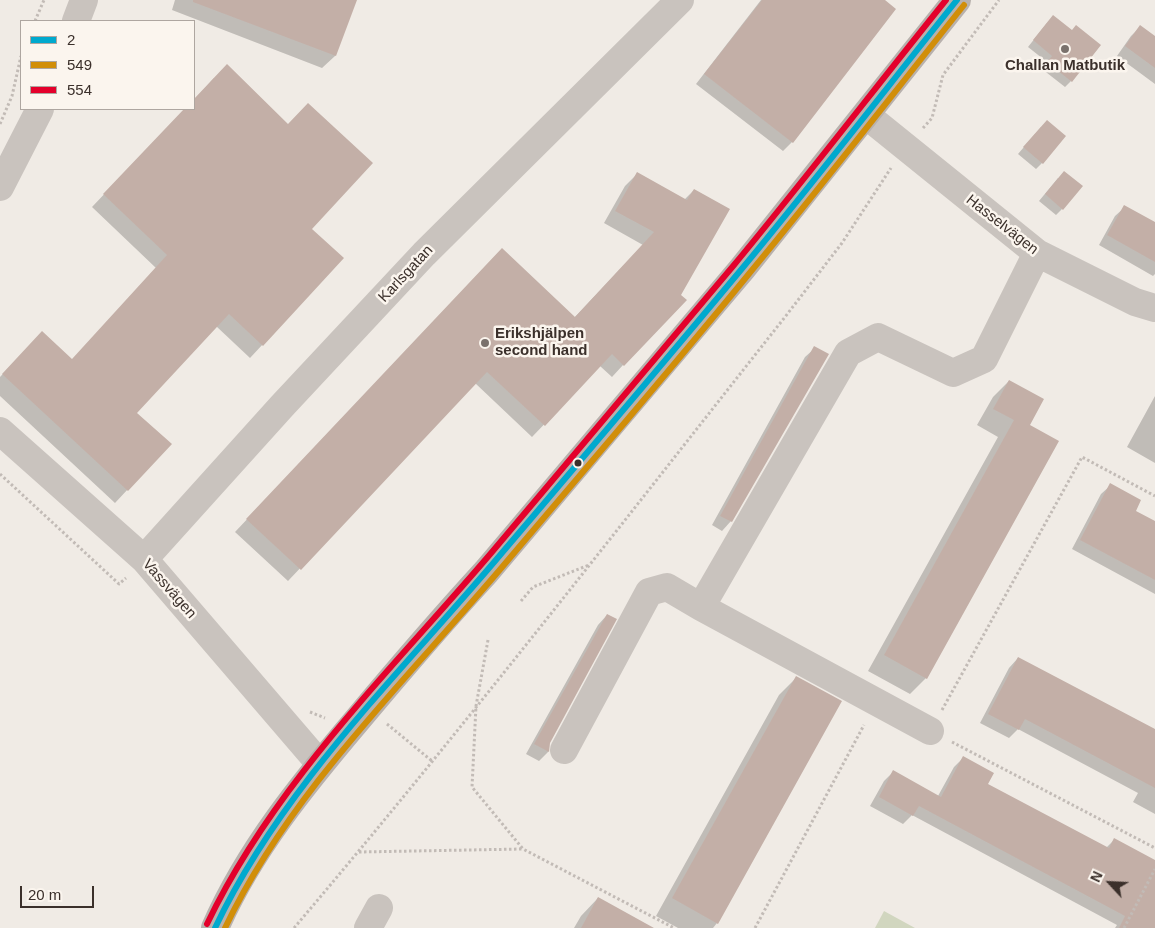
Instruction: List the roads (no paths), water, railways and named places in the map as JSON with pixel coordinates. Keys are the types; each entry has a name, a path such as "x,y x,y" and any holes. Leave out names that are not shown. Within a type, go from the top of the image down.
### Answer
{"main road":[{"path":"215,928 243,873 276,822 320,764 444,618 486,572 742,269 957,0"}],"street":[{"path":"76,20 84,0"},
{"name":"Karlsgatan","path":"144,560 282,406 424,254 680,0"},
{"path":"0,188 39,110"},
{"name":"Hasselvägen","path":"866,115 1037,253 1136,302 1155,308"},
{"path":"701,607 848,353 878,337 953,373 984,359 1037,253"},
{"name":"Vassvägen","path":"0,431 144,560 320,764"},
{"path":"564,750 649,592 667,587 930,731"}],"place":[{"name":"Challan Matbutik","path":"1065,49"},
{"name":"Erikshjälpen second hand","path":"485,343"}]}
